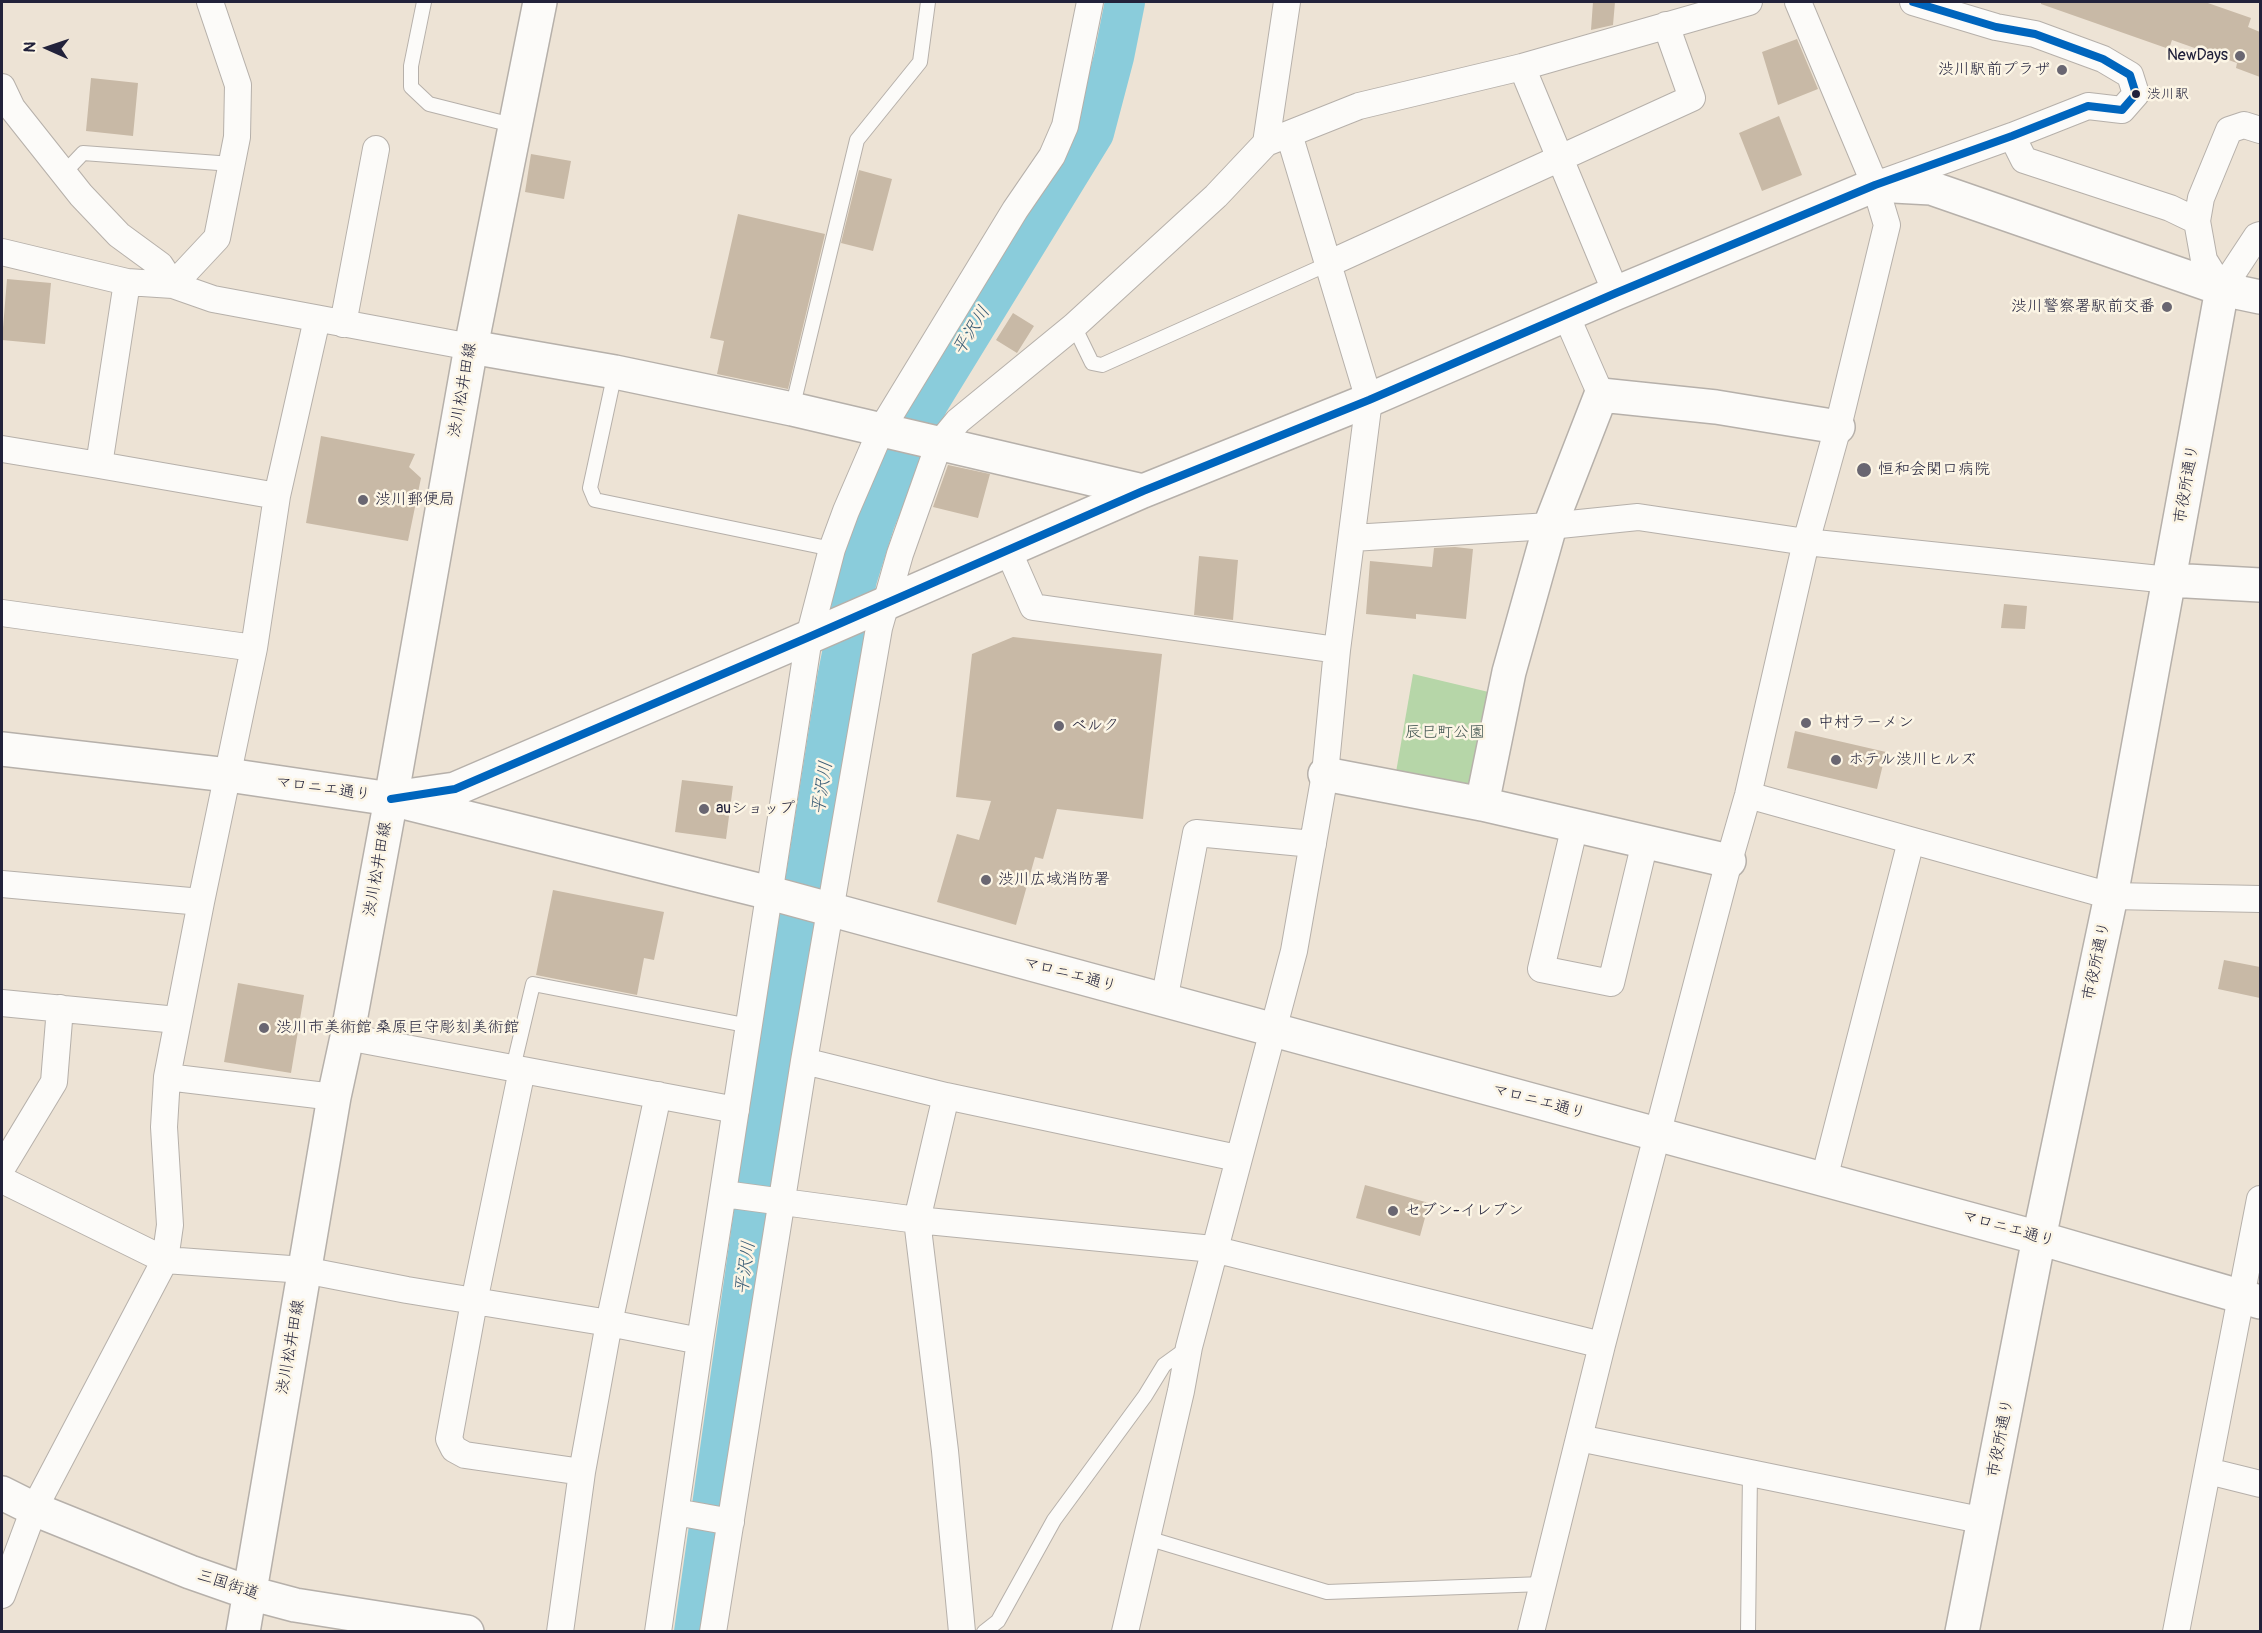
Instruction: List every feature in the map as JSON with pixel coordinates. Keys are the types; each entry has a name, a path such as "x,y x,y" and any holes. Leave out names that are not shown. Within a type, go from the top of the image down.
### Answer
{"street":[{"path":"173,285 217,238 237,137 238,85 210,2"},
{"name":"渋川松井田線","path":"243,1632 334,1097 391,799 471,347 540,2"},
{"path":"658,1632 700,1341 731,1195 736,1110 774,894 815,635 832,549 846,511 885,431 1015,210 1052,156 1065,126 1090,2"},
{"path":"1125,1632 1213,1249 1294,951 1325,774 1337,650 1369,400 1328,264 1277,139 1287,2"},
{"path":"713,1632 778,1201 804,1061 823,908 879,628 879,607 900,554 936,443 958,421 1074,326 1277,139 1359,106 1522,67 1749,2"},
{"path":"1531,1632 1602,1345 1728,861 1748,795 1806,542 1838,427 1887,225 1875,185 1798,2"},
{"path":"391,799 455,789 1143,491 1369,400 1616,292 1875,185 2088,106 2122,110 2136,94 2130,75 2103,59 2035,34 1996,27 1913,2"},
{"path":"1328,264 1692,98 1666,26"},
{"path":"1522,67 1616,292"},
{"path":"2,87 12,108 81,195 119,235 160,265 173,285"},
{"path":"2223,290 2204,261 2197,221 2201,198 2229,130 2244,125 2260,130"},
{"path":"2012,136 2024,160 2169,208 2197,221"},
{"path":"343,324 376,149"},
{"path":"1875,185 1931,188 2223,290 2260,297"},
{"path":"2223,290 2257,236 2260,235"},
{"path":"2,252 127,282 173,285 213,299 615,372 792,409 1143,491"},
{"path":"99,465 127,282"},
{"name":"市役所通り","path":"1962,1632 2039,1238 2111,896 2223,290"},
{"path":"1482,804 1509,672 1550,526 1601,395 1566,315"},
{"path":"2,1595 34,1509 165,1260 170,1225 164,1127 167,1077 254,648 277,496 317,319"},
{"path":"1601,395 1716,407 1838,427"},
{"path":"2,449 277,496"},
{"path":"1352,538 1550,526 1638,517 1806,542 2169,580 2260,585"},
{"path":"1008,550 1033,608 1337,650"},
{"path":"2,613 254,648"},
{"name":"マロニエ通り","path":"2,749 228,774 391,799 774,894 2039,1238 2251,1300"},
{"path":"1325,774 1482,804 1728,861"},
{"path":"1748,795 2111,896 2260,899"},
{"path":"1575,825 1541,969 1611,983 1645,842"},
{"path":"1164,1001 1196,833 1313,844"},
{"path":"1824,1179 1911,841"},
{"path":"2,884 201,902"},
{"path":"2,1003 177,1020"},
{"path":"2,1168 54,1082 60,1008"},
{"path":"347,1037 736,1110"},
{"path":"804,1061 946,1096 1238,1158"},
{"path":"517,1069 449,1439 454,1449 465,1455 582,1472"},
{"path":"167,1077 334,1097"},
{"path":"560,1632 582,1472 609,1323 658,1095"},
{"path":"946,1096 917,1220 945,1451 962,1632"},
{"path":"2,1180 165,1260 304,1270 700,1341"},
{"path":"731,1195 917,1220 1213,1249 1602,1345"},
{"path":"2176,1632 2208,1471 2251,1300 2260,1199"},
{"path":"1579,1438 1985,1521"},
{"path":"2208,1471 2260,1484"},
{"name":"三国街道","path":"2,1492 34,1509 189,1572 250,1593 295,1605 467,1632"},
{"path":"676,1512 730,1522"}],"lane":[{"path":"424,2 411,66 411,87 429,104 516,126"},
{"path":"792,409 857,140 920,62 928,2"},
{"path":"63,174 83,153 232,164"},
{"path":"1074,326 1092,363 1102,365 1328,264"},
{"path":"615,372 590,488 595,500 832,549"},
{"path":"517,1069 533,984 750,1026"},
{"path":"984,1632 998,1621 1054,1520 1164,1365 1189,1347"},
{"path":"1748,1632 1750,1473"},
{"path":"1147,1538 1327,1592 1543,1584"}],"green space":[{"name":"辰巳町公園","path":"1413,674 1497,694 1476,784 1459,790 1395,778"}],"building":[{"path":"1593,2 1615,2 1613,25 1591,30"},
{"name":"渋川駅","path":"2041,2 2205,2 2251,18 2248,27 2260,32 2260,77 2236,68 2237,63 2172,40 2169,49 2041,4"},
{"path":"1797,39 1818,89 1778,105 1762,52"},
{"path":"91,78 138,83 133,136 86,131"},
{"path":"1779,116 1802,175 1762,191 1739,133"},
{"path":"531,154 571,161 564,199 525,192"},
{"path":"859,170 892,179 873,251 841,243"},
{"path":"738,214 825,234 788,389 717,374 724,341 710,338"},
{"path":"7,279 51,283 45,344 2,340"},
{"path":"1013,313 1034,326 1017,353 996,340"},
{"name":"渋川郵便局","path":"321,436 415,454 409,467 421,478 408,541 306,523"},
{"path":"948,465 990,474 978,518 933,507"},
{"path":"1434,548 1473,549 1466,619 1416,614 1416,619 1366,614 1370,561 1432,567"},
{"path":"1199,556 1238,560 1233,620 1194,615"},
{"path":"2004,604 2027,606 2025,629 2001,628"},
{"name":"ベルク","path":"1013,637 1162,654 1143,819 1057,809 1043,859 1035,857 1016,925 937,902 957,834 979,840 991,801 956,797 972,654"},
{"name":"ホテル渋川ヒルズ","path":"1795,731 1886,752 1877,789 1787,768"},
{"name":"auショップ","path":"682,780 733,786 726,839 675,832"},
{"path":"553,890 664,912 654,960 644,958 637,995 536,975"},
{"path":"2224,960 2260,967 2260,998 2218,989"},
{"name":"渋川市美術館 桑原巨守彫刻美術館","path":"238,983 304,995 291,1073 224,1062"},
{"name":"セブン-イレブン","path":"1365,1185 1429,1203 1420,1236 1356,1218"}],"waterway":[{"name":"平沢川","path":"694,1632 761,1162 837,679 857,579 875,522 900,460 929,402 1094,133 1114,57 1125,2"}],"transit line":[{"path":"391,799 455,789 1143,491 1369,400 1616,293 1875,185 2088,106 2122,110 2136,94 2130,75 2103,59 2035,34 1996,27 1913,2"}],"place":[{"name":"NewDays","path":"2240,56"},
{"name":"渋川駅前プラザ","path":"2062,70"},
{"name":"渋川駅","path":"2136,94"},
{"name":"渋川警察署駅前交番","path":"2167,307"},
{"name":"恒和会関口病院","path":"1864,470"},
{"name":"渋川郵便局","path":"363,500"},
{"name":"中村ラーメン","path":"1806,723"},
{"name":"ベルク","path":"1059,726"},
{"name":"ホテル渋川ヒルズ","path":"1836,760"},
{"name":"auショップ","path":"704,809"},
{"name":"渋川広域消防署","path":"986,880"},
{"name":"渋川市美術館 桑原巨守彫刻美術館","path":"264,1028"},
{"name":"セブン-イレブン","path":"1393,1211"}]}
